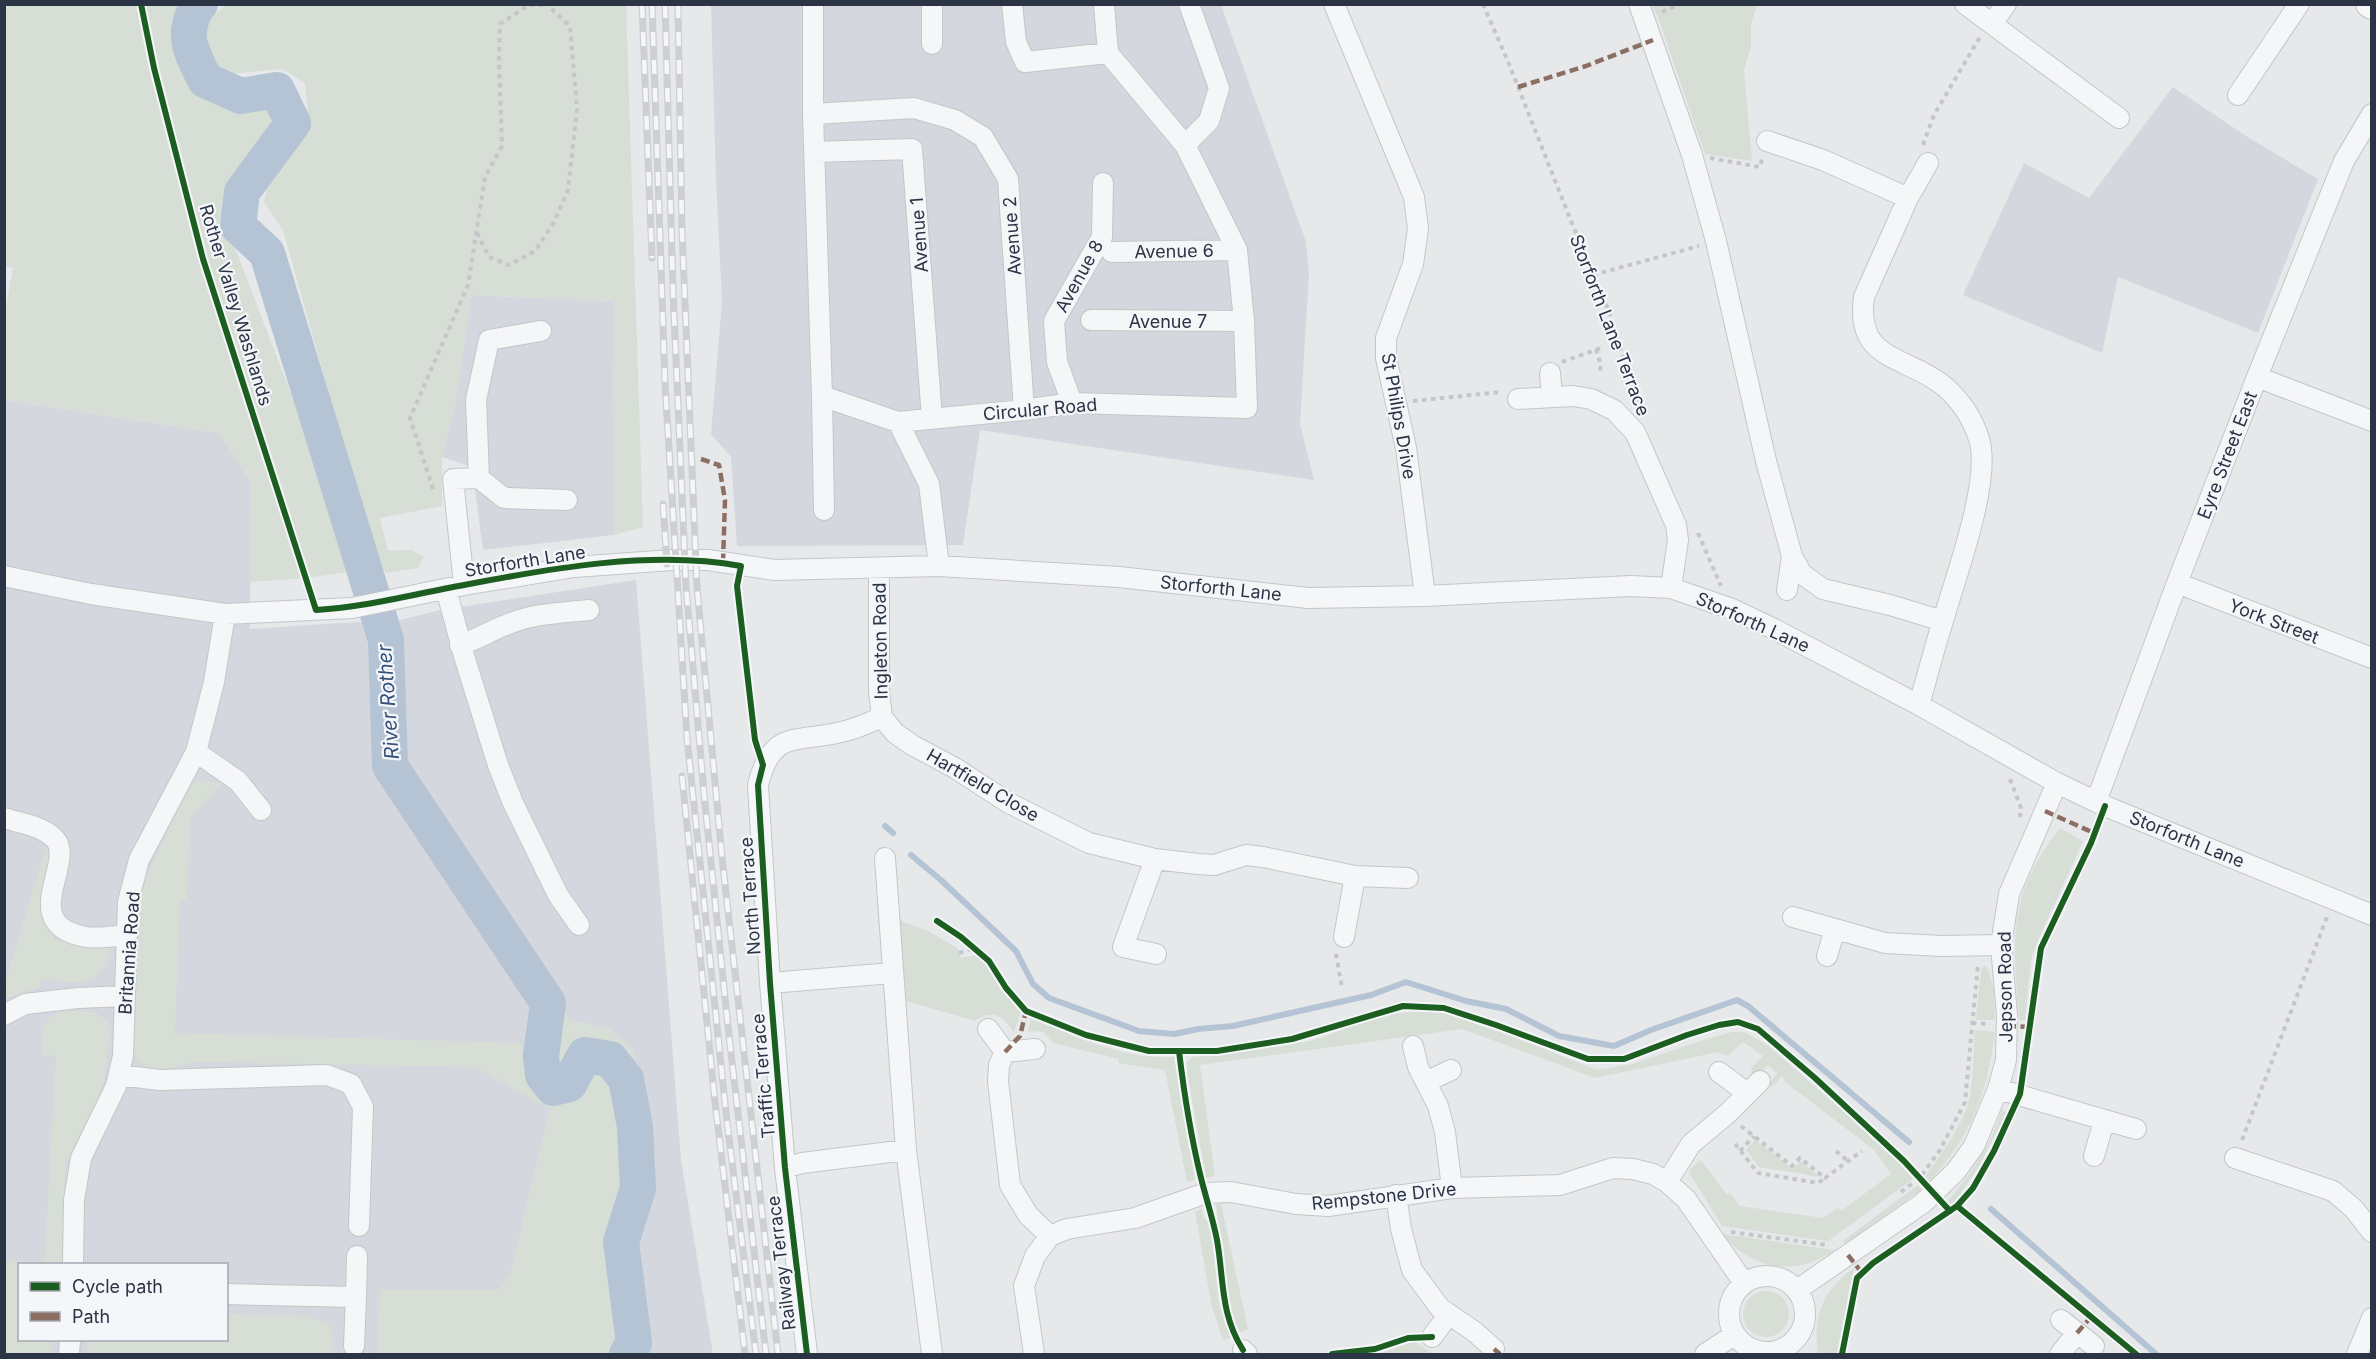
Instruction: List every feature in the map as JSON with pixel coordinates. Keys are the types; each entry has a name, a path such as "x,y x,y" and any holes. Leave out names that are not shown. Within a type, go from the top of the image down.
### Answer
{"street":[{"path":"813,4 813,114 824,510"},
{"path":"932,4 932,44"},
{"path":"1012,4 1016,42 1025,62 1108,53 1104,4"},
{"path":"1185,145 1209,121 1219,88 1189,4"},
{"name":"St Philips Drive","path":"1334,4 1414,197 1418,229 1413,264 1386,339 1386,358 1398,403 1406,448 1425,596"},
{"path":"1639,4 1692,155 1716,241 1766,461 1792,556 1802,574 1823,589 1890,605 1943,621"},
{"path":"1965,4 2119,118"},
{"path":"1992,24 2006,4"},
{"path":"2238,95 2299,4"},
{"name":"Circular Road","path":"822,396 898,422 1072,403 1247,408 1244,321 1237,250 1185,145 1108,53"},
{"name":"Avenue 2","path":"813,114 914,108 955,120 983,137 1008,179 1024,410"},
{"name":"Eyre Street East","path":"2096,802 2177,583 2257,377 2344,161 2372,114"},
{"path":"1767,141 1823,160 1908,198"},
{"name":"Avenue 1","path":"815,152 912,149 932,419"},
{"path":"1920,705 1981,484 1980,440 1967,411 1943,386 1911,367 1886,356 1873,345 1866,332 1862,313 1864,297 1908,198 1928,163"},
{"name":"Avenue 8","path":"1072,403 1057,362 1054,321 1102,237 1103,183"},
{"name":"Avenue 6","path":"1112,252 1237,250"},
{"name":"Avenue 7","path":"1091,321 1244,321"},
{"path":"479,478 476,399 489,340 541,331"},
{"path":"1551,373 1552,396"},
{"path":"2257,377 2372,421"},
{"path":"1518,399 1552,396 1591,399 1614,410 1635,432 1676,525 1678,540 1671,588"},
{"path":"898,422 929,484 939,566"},
{"path":"567,500 504,498 479,478 453,479 456,509 455,587 460,645 498,765 513,803 558,895 579,925"},
{"path":"1787,590 1792,556"},
{"name":"Storforth Lane","path":"4,576 91,594 225,614 352,608 455,587 574,567 672,560 708,560 774,570 939,566 1119,577 1308,598 1425,596 1631,586 1671,588 1732,609 1920,705 2057,783 2096,802 2372,915"},
{"name":"Ingleton Road","path":"760,807 758,785 763,765 776,749 794,738 835,734 860,728 882,717 879,692 879,568"},
{"name":"York Street","path":"2177,583 2372,658"},
{"path":"460,645 529,617 590,610"},
{"name":"Britannia Road","path":"73,1263 75,1200 81,1158 116,1086 123,1056 128,903 139,860 196,752 214,682 225,614"},
{"name":"Hartfield Close","path":"882,717 894,733 912,745 955,768 1009,803 1089,843 1155,859 1214,865 1246,855 1354,876 1408,878"},
{"path":"196,752 238,781 261,810"},
{"name":"Jepson Road","path":"1797,1290 1935,1194 1974,1146 1998,1089 2006,1060 2007,1015 2001,945 2009,894 2057,783"},
{"name":"North Terrace","path":"760,807 770,982"},
{"path":"4,818 40,829 56,840 59,845 59,860 51,898 58,924 68,931 88,938 127,935"},
{"path":"885,858 906,1150 932,1354"},
{"path":"1155,859 1124,947 1156,954"},
{"path":"1344,937 1354,876"},
{"path":"1793,916 1885,943 2001,945"},
{"path":"1827,956 1835,929"},
{"path":"770,982 892,973"},
{"name":"Traffic Terrace","path":"770,982 785,1168"},
{"path":"4,1015 25,1004 125,996"},
{"path":"988,1029 1005,1052"},
{"path":"1413,1046 1418,1067 1438,1106 1445,1132 1452,1188"},
{"path":"1005,1052 1035,1050"},
{"path":"1005,1052 999,1065 998,1081 1010,1185 1028,1215 1050,1236 1035,1256 1024,1286 1034,1354"},
{"path":"1426,1082 1451,1070"},
{"path":"1667,1182 1691,1144 1753,1087 1719,1072"},
{"path":"119,1075 160,1080 327,1075 351,1084 363,1107 359,1226"},
{"path":"1998,1089 2136,1129"},
{"path":"2094,1156 2104,1121"},
{"path":"785,1168 802,1163 906,1150"},
{"path":"2235,1158 2333,1191 2354,1209 2372,1232"},
{"name":"Railway Terrace","path":"785,1168 807,1354"},
{"name":"Rempstone Drive","path":"1050,1236 1067,1229 1135,1218 1206,1193 1231,1192 1311,1206 1328,1206 1452,1188 1560,1185 1613,1168 1633,1168 1653,1174 1667,1182 1686,1199 1744,1283"},
{"path":"1396,1195 1401,1229 1412,1270 1440,1308 1494,1349"},
{"path":"354,1346 357,1256"},
{"path":"1772,1276 1786,1281 1797,1290 1804,1307 1804,1325 1794,1349 1766,1353 1754,1351 1734,1335 1729,1321 1729,1307 1734,1293 1744,1283 1758,1277 1772,1276"},
{"path":"228,1294 356,1297"},
{"path":"1432,1337 1449,1314"},
{"path":"2357,1354 2372,1318"},
{"path":"2061,1320 2094,1346"},
{"path":"2060,1354 2078,1333"},
{"path":"1705,1354 1734,1335"}],"path":[{"path":"456,509 435,495 410,418 468,285 485,177 502,146 500,24 530,5 546,5 570,26 577,109 568,190 553,224 535,250 509,265 489,257 477,232"},
{"path":"1928,163 1922,148 1934,115 1980,37 1992,24"},
{"path":"1692,155 1760,167 1767,141"},
{"path":"1593,275 1716,241"},
{"path":"1551,373 1550,364 1560,364 1566,359 1604,347"},
{"path":"1596,350 1601,366 1599,375"},
{"path":"1398,403 1505,392 1518,399"},
{"path":"1698,531 1732,609"},
{"path":"2013,758 2007,773 2021,807 2020,826"},
{"path":"2235,1158 2334,899"},
{"path":"1342,988 1335,946 1344,937"},
{"path":"1895,1197 1920,1178 1940,1150 1965,1102 1980,946"},
{"path":"959,953 974,948"},
{"path":"1726,1114 1792,1166 1800,1158 1825,1178"},
{"path":"1740,1151 1754,1136"},
{"path":"1735,1144 1758,1173 1818,1183 1862,1151"},
{"path":"1836,1151 1848,1161"},
{"path":"1706,1229 1830,1245 1836,1241"}],"shaded area":[{"path":"4,5 180,5 172,19 172,40 197,87 235,103 265,101 270,104 272,121 270,127 244,163 223,217 293,399 349,572 250,582 251,482 219,433 5,400 5,313 13,268 4,266"},
{"path":"226,5 626,5 643,527 614,535 613,301 471,295 457,394 442,457 442,506 380,518 388,551 412,550 424,557 418,568 386,573 375,558 283,230 264,202 269,179 297,137 308,111 305,83 282,69 228,74 212,67 205,39 209,19"},
{"path":"711,5 1221,5 1306,242 1309,273 1300,424 1314,480 980,430 963,545 737,546 731,457 711,434 722,301"},
{"path":"1652,5 1757,5 1751,25 1751,46 1744,70 1752,161 1705,154"},
{"path":"2173,87 2246,136 2318,179 2258,333 2118,277 2102,353 1963,295 2024,163 2089,198"},
{"path":"471,295 613,301 614,535 483,550 472,467 442,457 457,394"},
{"path":"4,400 219,433 251,482 250,629 371,621 400,800 511,959 534,1006 522,1067 550,1109 511,1272 464,1354 5,1354"},
{"path":"636,580 681,1160 713,1354 637,1354 644,1340 632,1239 646,1214 611,1029 569,1020 399,766 392,622 440,610"},
{"path":"196,780 222,783 190,819 187,900 180,900 175,1033 522,1043 522,1063 534,1006 562,1008 570,1020 611,1029 634,1051 656,1162 646,1214 632,1239 644,1340 637,1354 377,1354 380,1290 501,1290 511,1272 550,1109 474,1067 195,1062 159,1070 151,1069 137,1059 132,1050 135,901 188,788"},
{"path":"2060,828 2083,841 2037,943 2031,960 2025,1020 2019,1020 2015,965 2017,919 2030,876 2042,853"},
{"path":"46,847 52,861 44,894 55,941 97,936 106,940 109,957 98,974 84,981 42,979 40,987 5,998 5,983"},
{"path":"896,919 928,931 957,948 961,958 977,955 1021,1010 1014,1033 998,1016 987,1015 975,1021 906,1001"},
{"path":"1984,966 1987,967 1994,989 1995,1020 1976,1020 1981,970"},
{"path":"1425,1010 1444,1013 1506,1034 1597,1070 1633,1064 1707,1039 1732,1032 1744,1032 1769,1046 1879,1143 1914,1178 1828,1241 1722,1226 1690,1174 1690,1169 1701,1160 1727,1195 1730,1193 1740,1206 1823,1218 1838,1208 1841,1211 1891,1174 1873,1149 1785,1082 1782,1076 1772,1087 1769,1085 1777,1073 1768,1065 1762,1071 1752,1075 1751,1068 1763,1056 1743,1042 1727,1056 1718,1052 1595,1078 1462,1029 1200,1065 1215,1176 1206,1178 1187,1071 1187,1062 1192,1057 1311,1041 1363,1022 1400,1013"},
{"path":"65,1011 95,1013 107,1020 110,1033 104,1082 95,1108 65,1164 64,1263 42,1263 45,1252 56,1056 42,1055 42,1036 50,1017"},
{"path":"1031,1017 1101,1046 1137,1055 1174,1057 1195,1180 1187,1182 1165,1070 1118,1063 1119,1059 1053,1043 1043,1032 1028,1031"},
{"path":"1975,1030 1995,1032 1982,1094 1967,1130 1956,1148 1929,1181 1925,1177 1944,1150 1966,1110 1973,1074"},
{"path":"2001,1110 2007,1112 1979,1166 1952,1205 1947,1202 1972,1170 1986,1147"},
{"path":"1755,1140 1793,1169 1800,1161 1820,1177 1759,1167 1746,1150"},
{"path":"1918,1185 1921,1190 1846,1243 1843,1241"},
{"path":"1221,1204 1248,1329 1240,1333 1231,1312 1216,1205"},
{"path":"1202,1209 1203,1217 1210,1223 1219,1304 1232,1337 1225,1340 1221,1335 1211,1303 1195,1211"},
{"path":"1722,1234 1835,1250 1820,1259 1805,1264 1775,1266 1746,1255"},
{"path":"4,1261 42,1263 18,1263 18,1341 52,1341 52,1354 5,1354"},
{"path":"1854,1268 1837,1354 1818,1354 1817,1328 1822,1305 1834,1286"},
{"path":"1766,1291 1775,1292 1783,1297 1788,1305 1788,1323 1783,1331 1775,1336 1766,1337 1757,1336 1749,1331 1744,1323 1743,1314 1744,1305 1749,1297 1757,1292"},
{"path":"228,1314 306,1316 328,1323 332,1333 333,1354 86,1354 87,1341 228,1341"},
{"path":"1415,1341 1432,1354 1378,1354"}],"waterway":[{"name":"River Rother","path":"200,4 192,17 189,35 192,52 205,80 241,96 277,90 293,123 242,192 238,226 267,253 386,640 390,766 548,1003 541,1056 543,1075 553,1088 569,1084 585,1055 610,1059 626,1079 635,1127 638,1188 621,1242 634,1343 627,1354"},
{"path":"885,826 893,833"},
{"path":"911,855 1016,951 1033,984 1049,998 1139,1031 1174,1034 1233,1026 1371,995 1406,982 1466,1001 1506,1009 1559,1036 1614,1046 1651,1030 1737,1000 1748,1006 1909,1142"},
{"path":"1991,1209 2156,1354"}],"railway":[{"path":"642,4 652,258"},
{"path":"652,4 665,384 687,738 727,1122 756,1354"},
{"path":"665,4 673,291 686,586 704,794 728,1027 766,1354"},
{"path":"678,4 682,231 697,588 722,857 778,1354"},
{"path":"663,504 667,564"},
{"path":"682,776 715,1102 745,1354"}],"marked path":[{"path":"1518,87 1586,66 1653,40"},
{"path":"701,459 719,465 725,500 723,563"},
{"path":"2045,811 2094,833"},
{"path":"1005,1052 1020,1036 1026,1011"},
{"path":"2007,1026 2030,1027"},
{"path":"1848,1255 1862,1273"},
{"path":"2077,1333 2091,1317"},
{"path":"1494,1349 1500,1354"}],"cycle path":[{"name":"Rother Valley Washlands","path":"141,4 154,68 203,259 316,610 372,603 532,573 602,563 673,560 741,566 737,586 755,740 763,765 758,785 770,983 785,1168 807,1354"},
{"path":"1842,1354 1857,1278 1873,1263 1957,1206 1973,1188 1994,1151 2020,1094 2041,948 2091,843 2105,806"},
{"path":"937,921 961,937 989,961 1006,988 1026,1011 1086,1035 1149,1051 1217,1051 1292,1039 1403,1006 1444,1008 1588,1059 1624,1059 1687,1035 1738,1022 1758,1029 1815,1078 1904,1161 1950,1211"},
{"path":"1179,1051 1194,1147 1217,1240 1224,1296 1230,1323 1243,1350"},
{"path":"1957,1206 2136,1354"},
{"path":"1332,1354 1375,1349 1408,1338 1432,1337"}]}
